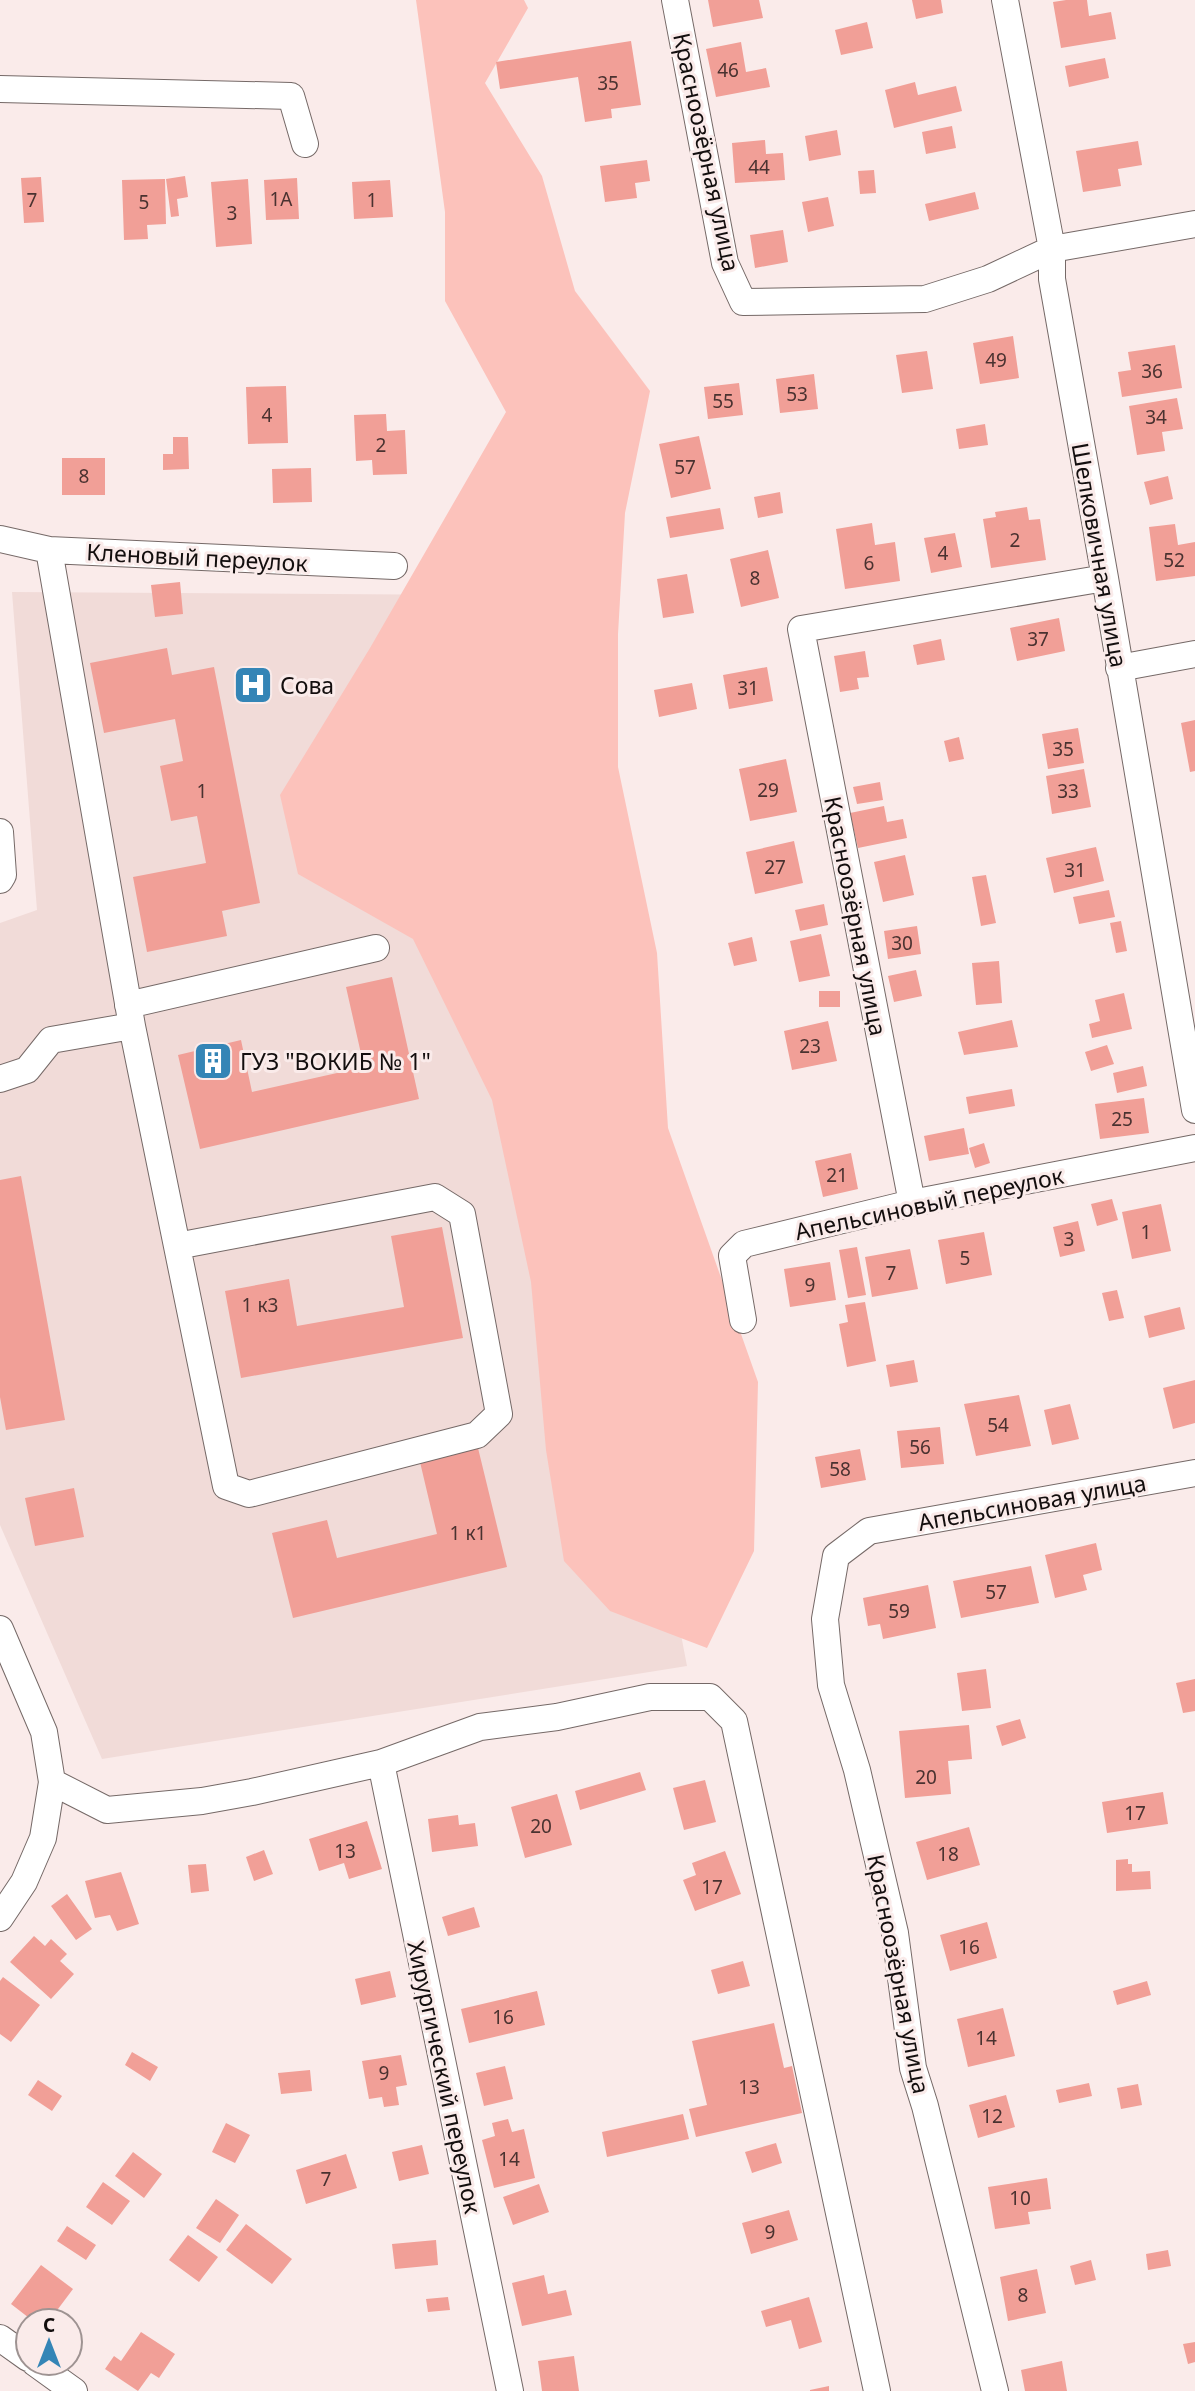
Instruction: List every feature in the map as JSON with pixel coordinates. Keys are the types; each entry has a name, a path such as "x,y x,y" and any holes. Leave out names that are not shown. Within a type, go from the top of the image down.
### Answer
{"street":[{"name":"Красноозёрная улица","path":"675,0 724,262 743,302 925,299 988,279 1052,249"},
{"name":"Шелковичная улица","path":"1005,0 1052,249 1052,279 1195,1110"},
{"path":"0,89 291,96 305,144"},
{"path":"1052,249 1195,224"},
{"name":"Кленовый переулок","path":"0,539 49,550 394,566"},
{"path":"49,550 130,1015 177,1246 226,1486 249,1494 477,1435 499,1414 461,1214 435,1197 177,1246"},
{"name":"Красноозёрная улица","path":"912,1203 801,629 1105,578"},
{"path":"1119,668 1195,654"},
{"path":"0,832 3,875 0,880"},
{"path":"0,1079 27,1070 51,1040 130,1015 376,948"},
{"name":"Апельсиновый переулок","path":"743,1320 732,1256 744,1244 912,1203 1195,1148"},
{"name":"Апельсиновая улица","path":"870,1531 1195,1473"},
{"name":"Красноозёрная улица","path":"870,1531 836,1556 825,1619 831,1685 858,1770 895,1933 913,2068 925,2106 995,2391"},
{"path":"0,1629 44,1732 52,1782 43,1838 24,1882 0,1918"},
{"path":"52,1782 107,1810 214,1798 381,1763 480,1727 556,1717 650,1697 710,1697 734,1721 877,2391"},
{"name":"Хирургический переулок","path":"381,1763 510,2391"},
{"path":"54,2377 74,2391"}],"shaded area":[{"path":"416,0 524,0 528,8 485,83 542,176 575,291 650,391 625,513 618,634 618,767 657,953 668,1128 758,1382 754,1551 707,1648 610,1611 564,1561 546,1450 531,1282 492,1100 413,939 298,874 280,795 370,648 506,412 445,301 445,212"},
{"path":"12,592 482,595 687,1666 102,1759 0,1525 0,923 37,910"}],"building":[{"path":"708,0 759,0 763,18 713,27"},
{"path":"912,0 941,0 943,13 916,19"},
{"path":"1087,0 1089,16 1111,12 1116,39 1061,48 1053,2"},
{"path":"867,22 873,48 841,55 835,30"},
{"path":"631,41 641,105 611,109 612,118 585,122 578,77 500,89 496,62"},
{"path":"741,42 746,72 766,68 770,87 716,97 706,49"},
{"path":"1105,58 1109,78 1069,87 1065,66"},
{"path":"915,82 918,95 956,86 962,111 894,128 885,90"},
{"path":"952,126 956,148 926,154 922,132"},
{"path":"837,130 841,155 809,161 805,136"},
{"path":"765,140 766,154 783,153 785,180 735,183 732,143"},
{"path":"1138,141 1142,165 1118,169 1121,186 1083,192 1076,151"},
{"path":"647,160 650,181 635,183 637,198 605,202 600,166"},
{"path":"874,170 876,193 860,194 858,171"},
{"path":"185,176 188,197 177,199 179,216 171,217 166,179"},
{"path":"41,177 44,222 24,223 21,178"},
{"path":"297,178 299,219 266,220 264,180"},
{"path":"165,179 166,224 147,225 148,239 124,240 122,180"},
{"path":"248,179 252,244 216,247 211,182"},
{"path":"390,180 393,217 354,219 352,182"},
{"path":"975,192 979,209 929,221 925,204"},
{"path":"828,197 834,226 808,232 802,202"},
{"path":"783,230 788,262 755,268 750,235"},
{"path":"1013,336 1019,378 980,384 973,343"},
{"path":"1175,345 1182,388 1122,397 1118,372 1131,370 1128,352"},
{"path":"927,351 933,389 902,393 896,355"},
{"path":"814,374 818,409 780,413 776,379"},
{"path":"739,383 743,415 708,419 704,387"},
{"path":"286,386 288,443 248,444 246,387"},
{"path":"1177,398 1183,429 1162,432 1165,451 1137,455 1129,406"},
{"path":"386,414 387,431 405,430 407,474 373,475 372,460 356,461 354,415"},
{"path":"985,424 988,445 959,449 956,429"},
{"path":"699,436 711,489 671,498 659,444"},
{"path":"173,437 188,437 189,469 163,470 163,454 173,454"},
{"path":"62,458 105,458 105,495 62,495"},
{"path":"311,468 312,502 273,503 272,469"},
{"path":"1168,476 1173,499 1150,505 1144,482"},
{"path":"780,492 783,513 758,518 754,497"},
{"path":"1027,507 1029,520 1040,519 1046,560 991,568 983,519 996,517 995,512"},
{"path":"720,508 724,529 670,538 666,517"},
{"path":"872,523 875,545 895,542 900,581 845,589 836,529"},
{"path":"1175,524 1178,545 1195,542 1195,576 1156,581 1149,527"},
{"path":"955,533 962,567 931,573 924,538"},
{"path":"768,550 779,598 741,607 730,559"},
{"path":"687,574 694,613 663,618 657,579"},
{"path":"180,582 183,614 155,617 151,585"},
{"path":"1059,618 1065,651 1017,661 1010,628"},
{"path":"941,639 945,660 917,665 913,645"},
{"path":"167,648 172,675 214,667 260,903 222,911 227,936 147,952 133,877 206,863 197,816 171,821 160,766 183,761 175,719 104,733 90,663"},
{"path":"865,651 869,677 857,678 859,689 840,692 834,656"},
{"path":"767,667 773,701 729,709 723,675"},
{"path":"692,683 697,709 659,717 654,690"},
{"path":"1195,720 1195,771 1190,772 1181,723"},
{"path":"1078,728 1084,763 1048,769 1042,734"},
{"path":"959,737 964,759 949,762 944,741"},
{"path":"786,759 797,812 750,821 739,769"},
{"path":"1084,769 1091,807 1052,814 1046,776"},
{"path":"880,782 883,800 857,804 853,787"},
{"path":"884,806 887,822 903,819 907,838 858,848 850,813"},
{"path":"794,841 803,883 755,894 746,852"},
{"path":"1096,847 1104,881 1054,893 1046,858"},
{"path":"905,855 914,895 883,902 874,862"},
{"path":"986,875 996,923 981,926 972,877"},
{"path":"1109,890 1115,917 1079,924 1073,897"},
{"path":"824,904 828,925 800,931 795,910"},
{"path":"1121,921 1127,951 1116,953 1110,923"},
{"path":"917,926 921,954 888,959 884,931"},
{"path":"821,934 830,976 799,982 790,941"},
{"path":"752,937 757,961 734,966 728,943"},
{"path":"999,961 1002,1003 976,1005 972,963"},
{"path":"916,970 922,996 894,1002 888,976"},
{"name":"ГУЗ \"ВОКИБ № 1\"","path":"392,977 419,1099 200,1149 178,1055 241,1040 252,1092 364,1067 346,987"},
{"path":"819,991 840,991 840,1007 819,1007"},
{"path":"1124,993 1132,1029 1092,1038 1089,1024 1100,1021 1095,1000"},
{"path":"1012,1020 1018,1047 964,1055 958,1032"},
{"path":"828,1021 837,1061 792,1070 784,1031"},
{"path":"1107,1045 1114,1064 1091,1071 1085,1052"},
{"path":"1143,1066 1147,1086 1117,1093 1113,1073"},
{"path":"1012,1089 1015,1106 969,1114 966,1097"},
{"path":"1144,1098 1149,1133 1100,1139 1095,1104"},
{"path":"964,1128 969,1154 929,1161 924,1136"},
{"path":"984,1143 990,1163 975,1168 969,1148"},
{"path":"851,1153 858,1189 823,1197 815,1161"},
{"path":"21,1176 65,1420 6,1430 0,1397 0,1180"},
{"path":"1112,1199 1118,1220 1097,1226 1091,1204"},
{"path":"1161,1204 1171,1251 1132,1259 1122,1212"},
{"path":"1078,1221 1085,1251 1060,1257 1053,1227"},
{"path":"442,1227 463,1338 241,1378 225,1291 289,1279 297,1326 404,1307 391,1236"},
{"path":"984,1232 992,1275 946,1284 938,1240"},
{"path":"857,1247 866,1295 848,1298 839,1250"},
{"path":"910,1249 918,1289 872,1297 865,1257"},
{"path":"830,1262 836,1300 790,1307 784,1269"},
{"path":"1117,1290 1124,1318 1109,1321 1102,1293"},
{"path":"865,1302 876,1361 847,1367 839,1324 848,1322 845,1305"},
{"path":"1180,1307 1185,1329 1149,1338 1144,1316"},
{"path":"914,1360 918,1382 890,1387 886,1365"},
{"path":"1195,1380 1195,1423 1173,1429 1163,1388"},
{"path":"1019,1395 1031,1446 976,1456 964,1404"},
{"path":"1070,1404 1079,1439 1052,1445 1044,1410"},
{"path":"940,1427 944,1464 901,1468 897,1431"},
{"path":"478,1448 507,1567 293,1618 272,1533 327,1520 337,1558 437,1534 420,1462"},
{"path":"860,1449 866,1480 821,1488 815,1457"},
{"path":"74,1488 84,1537 35,1546 25,1498"},
{"path":"1096,1543 1102,1570 1083,1575 1087,1590 1055,1598 1045,1555"},
{"path":"1031,1566 1039,1603 961,1618 953,1581"},
{"path":"928,1585 936,1628 883,1639 880,1624 868,1626 863,1598"},
{"path":"986,1669 991,1708 962,1711 957,1673"},
{"path":"1195,1679 1195,1711 1183,1713 1176,1683"},
{"path":"1020,1719 1026,1738 1002,1746 996,1726"},
{"path":"969,1725 972,1759 948,1761 951,1794 905,1798 899,1731"},
{"path":"640,1772 646,1790 580,1810 575,1791"},
{"path":"705,1780 716,1822 684,1830 673,1788"},
{"path":"1163,1792 1168,1824 1107,1833 1102,1802"},
{"path":"557,1794 572,1845 525,1858 511,1807"},
{"path":"458,1815 459,1825 475,1823 478,1846 432,1852 428,1819"},
{"path":"367,1821 382,1869 349,1879 344,1863 319,1871 309,1839"},
{"path":"969,1827 980,1865 927,1880 916,1842"},
{"path":"264,1850 273,1874 254,1881 246,1857"},
{"path":"725,1851 741,1894 695,1911 683,1880 696,1875 692,1863"},
{"path":"1128,1859 1128,1864 1132,1864 1132,1872 1150,1871 1151,1889 1116,1891 1116,1860"},
{"path":"206,1864 209,1891 191,1893 188,1865"},
{"path":"121,1872 139,1924 117,1931 110,1915 95,1918 85,1881"},
{"path":"67,1894 92,1929 76,1940 51,1906"},
{"path":"474,1907 480,1927 448,1936 442,1917"},
{"path":"987,1922 997,1958 950,1971 940,1935"},
{"path":"34,1936 45,1946 51,1939 67,1954 60,1961 74,1974 51,1999 10,1962"},
{"path":"743,1961 750,1986 718,1994 711,1970"},
{"path":"390,1971 396,1997 361,2005 355,1979"},
{"path":"3,1977 40,2005 11,2042 0,2034 0,1981"},
{"path":"1147,1981 1151,1995 1117,2005 1113,1991"},
{"path":"537,1991 545,2025 469,2043 461,2009"},
{"path":"1003,2008 1015,2056 968,2067 957,2019"},
{"path":"774,2023 784,2068 792,2066 802,2113 696,2137 689,2109 707,2105 692,2041"},
{"path":"132,2052 158,2067 150,2081 125,2065"},
{"path":"401,2055 407,2085 396,2087 399,2105 384,2107 382,2097 369,2099 362,2061"},
{"path":"505,2066 513,2099 484,2106 476,2073"},
{"path":"310,2070 312,2091 281,2094 278,2073"},
{"path":"38,2080 62,2096 52,2111 28,2095"},
{"path":"1089,2083 1092,2096 1059,2103 1056,2090"},
{"path":"1138,2084 1142,2105 1121,2109 1117,2088"},
{"path":"1006,2095 1015,2127 978,2138 969,2105"},
{"path":"683,2114 689,2139 607,2157 602,2132"},
{"path":"508,2119 512,2132 524,2129 535,2178 494,2188 482,2140 495,2136 492,2123"},
{"path":"226,2123 250,2135 235,2163 212,2152"},
{"path":"776,2143 782,2163 752,2173 745,2152"},
{"path":"422,2145 429,2174 399,2181 392,2152"},
{"path":"133,2152 162,2174 144,2198 115,2176"},
{"path":"346,2154 357,2188 306,2204 296,2170"},
{"path":"1047,2178 1051,2209 1028,2212 1030,2224 995,2229 988,2187"},
{"path":"103,2182 130,2201 112,2225 86,2207"},
{"path":"539,2184 549,2212 513,2225 503,2197"},
{"path":"216,2199 239,2215 220,2243 196,2228"},
{"path":"789,2210 798,2240 751,2254 742,2223"},
{"path":"246,2224 292,2259 272,2284 226,2250"},
{"path":"67,2226 96,2245 86,2260 57,2241"},
{"path":"188,2235 218,2257 199,2282 169,2260"},
{"path":"436,2240 438,2265 395,2269 392,2244"},
{"path":"1168,2250 1171,2266 1148,2270 1146,2254"},
{"path":"1091,2260 1096,2280 1075,2285 1070,2266"},
{"path":"41,2265 73,2289 60,2307 15,2307 11,2304"},
{"path":"1037,2269 1046,2313 1008,2321 1000,2277"},
{"path":"544,2275 548,2294 566,2290 572,2315 522,2326 512,2283"},
{"path":"448,2297 450,2310 428,2312 426,2299"},
{"path":"809,2297 822,2342 799,2349 791,2320 766,2327 761,2311"},
{"path":"141,2332 175,2354 159,2378 151,2373 138,2391 105,2369 114,2356 121,2361"},
{"path":"1195,2342 1195,2362 1188,2364 1183,2344"},
{"path":"574,2356 579,2391 542,2391 538,2361"},
{"path":"1062,2361 1067,2391 1025,2391 1021,2370"},
{"path":"829,2386 829,2391 810,2391 810,2390"}],"place":[{"name":"Сова","path":"253,685"},
{"name":"ГУЗ \"ВОКИБ № 1\"","path":"213,1061"}]}
